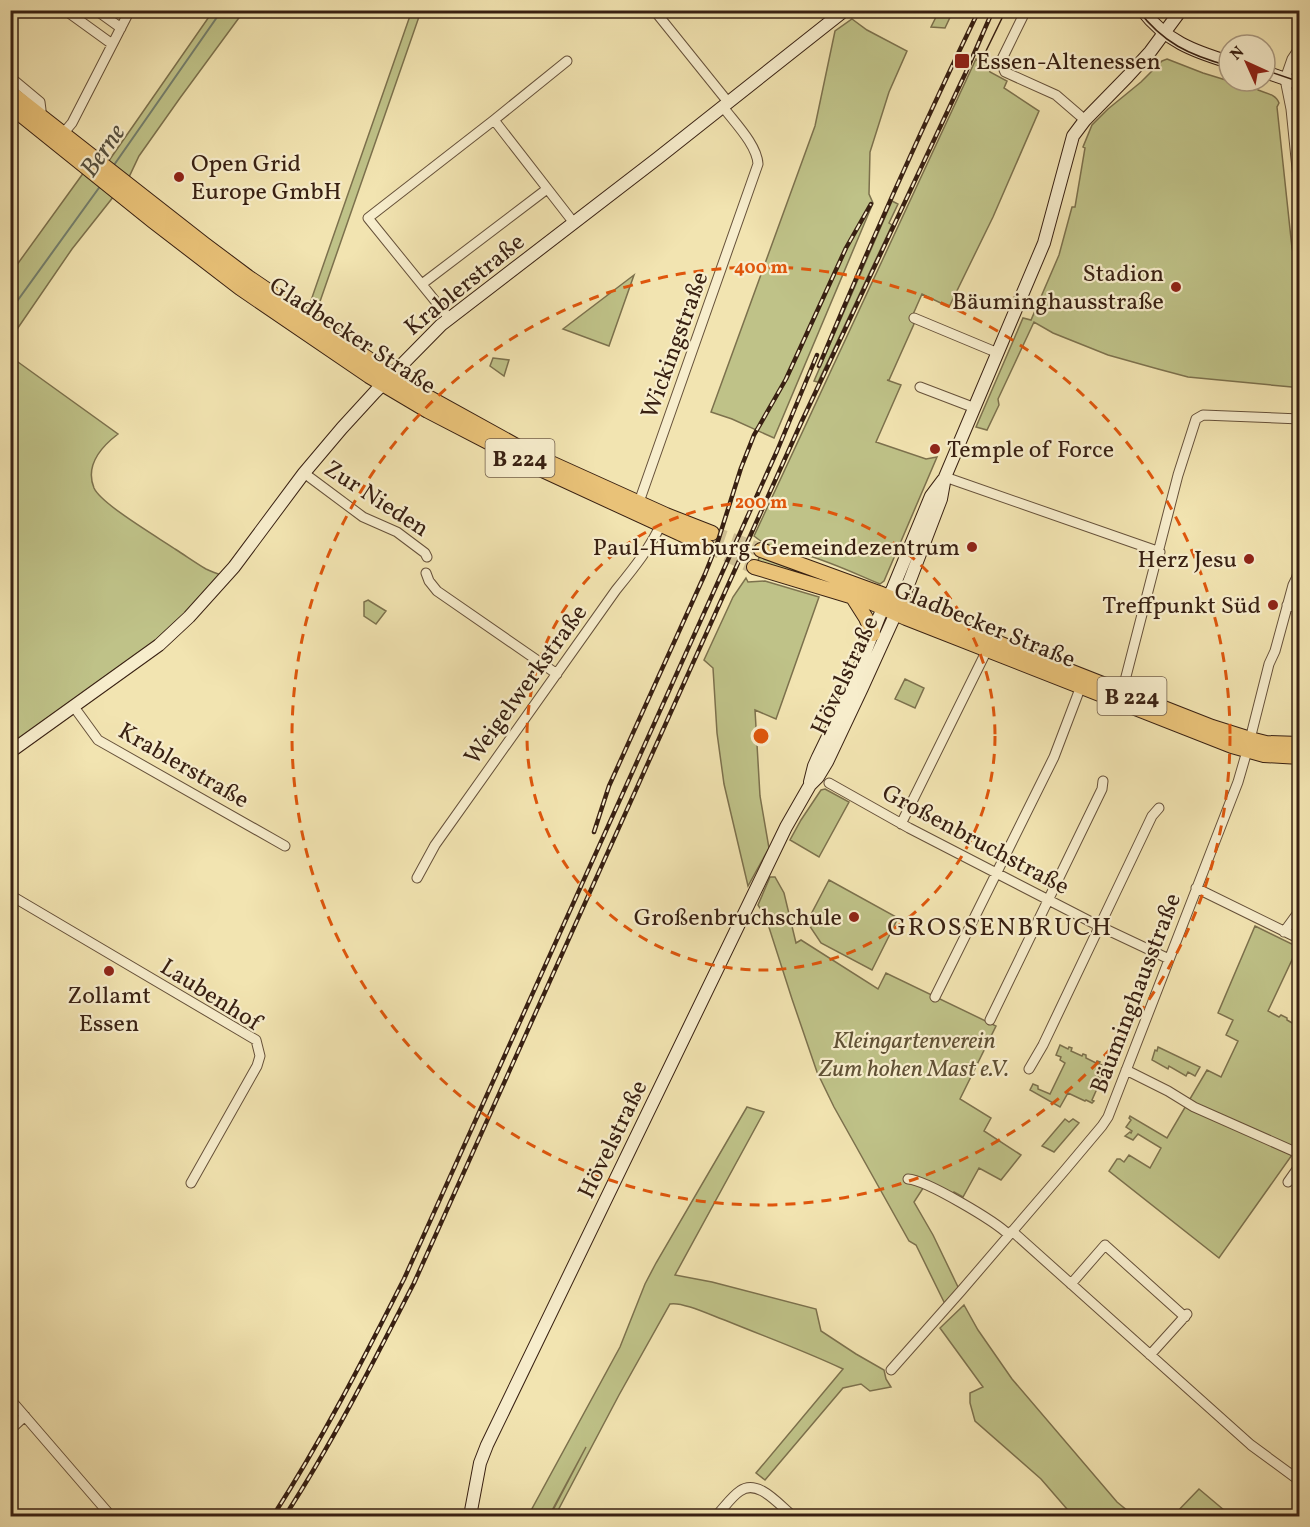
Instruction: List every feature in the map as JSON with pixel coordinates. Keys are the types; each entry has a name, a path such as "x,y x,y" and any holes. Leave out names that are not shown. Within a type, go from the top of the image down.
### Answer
{"main road":[{"name":"Krablerstraße","path":"10,752 159,645 189,616 234,567 304,473 342,428 387,379 449,318 845,10"},
{"path":"1142,10 1164,34 1182,45 1217,58"},
{"name":"Hövelstraße","path":"810,785 818,777 862,688 892,605 942,499 945,477 1044,243 1072,140 1084,120 1136,68 1181,10"},
{"path":"1277,76 1299,84"},
{"name":"Gladbecker Straße","path":"10,92 40,115 60,138"},
{"name":"Gladbecker Straße","path":"10,106 60,138 114,181 204,244 428,411 540,469 709,540"},
{"name":"Gladbecker Straße","path":"114,181 240,288 387,379 466,418 531,454 639,502 663,520"},
{"path":"240,288 255,282"},
{"name":"Gladbecker Straße","path":"761,550 892,605 1212,727 1280,757 1299,757"},
{"name":"Gladbecker Straße","path":"754,567 852,596 892,605 987,650 1198,734 1249,745 1299,744"},
{"path":"852,596 873,634"},
{"name":"Hövelstraße","path":"470,1516 482,1456 778,844 810,785 818,757 849,693 873,634 892,605"}],"street":[{"path":"65,10 112,44"},
{"path":"96,10 121,28"},
{"path":"60,138 72,123 130,10"},
{"name":"Wickingstraße","path":"639,502 758,164 758,156 753,147 725,105 654,10"},
{"path":"1023,10 1023,16 1002,59 1005,72 1056,95 1084,120"},
{"path":"1299,47 1285,79 1291,109 1299,198"},
{"path":"449,318 368,218 567,61"},
{"name":"Gladbecker Straße","path":"10,76 40,102 40,115"},
{"path":"1291,109 1299,95"},
{"path":"494,120 574,223"},
{"path":"422,284 547,189"},
{"path":"914,318 999,353"},
{"path":"920,387 975,408"},
{"path":"1122,692 1178,476 1196,419 1203,416 1299,419"},
{"name":"Zur Nieden","path":"304,473 363,517 397,532 427,557"},
{"path":"945,477 1160,552"},
{"name":"Weigelwerkstraße","path":"417,878 444,831 653,540 663,520"},
{"name":"Bäuminghausstraße","path":"891,1370 1108,1117 1236,788 1269,664 1275,651 1299,566"},
{"name":"Zur Nieden","path":"426,573 437,591 557,674"},
{"path":"1287,605 1299,608"},
{"path":"902,824 987,650"},
{"path":"935,997 1057,748 1081,686"},
{"name":"Krablerstraße","path":"74,706 98,740 285,846"},
{"path":"990,1020 1102,789 1103,781"},
{"name":"Großenbruchstraße","path":"829,783 1048,900 1169,959"},
{"path":"1029,1069 1147,826 1159,808"},
{"path":"1196,888 1299,939"},
{"name":"Laubenhof","path":"10,895 256,1040 260,1056 257,1066 191,1183"},
{"path":"1284,932 1299,910"},
{"path":"1126,1070 1194,1107 1299,1154"},
{"path":"1288,1182 1299,1165"},
{"path":"908,1179 915,1179 925,1184 1010,1233 1071,1284 1251,1445 1299,1481"},
{"path":"10,1226 10,1242"},
{"path":"1071,1284 1105,1245 1186,1315 1150,1354"},
{"path":"10,1399 111,1516"},
{"path":"10,1430 25,1416"},
{"path":"716,1516 740,1491 746,1488 758,1488 793,1516"}],"green space":[{"path":"412,10 421,11 316,313 308,309"},
{"path":"213,11 244,11 139,156 129,177 72,249 11,338 11,273 87,168 108,162"},
{"path":"939,11 953,11 945,28 931,27"},
{"path":"852,19 867,30 907,51 889,92 870,152 869,194 873,203 774,438 711,412 815,126 835,31"},
{"path":"976,59 986,64 990,72 1007,81 1004,88 1039,111 993,217 949,307 922,294 911,319 914,324 889,380 887,380 901,385 876,442 926,459 937,457 884,581 880,584 815,558 773,547 754,536"},
{"path":"1167,59 1217,77 1217,93 1267,93 1279,103 1277,107 1292,248 1299,281 1299,387 1188,377 1108,355 1053,333 1034,322 998,399 999,405 987,430 976,427 1023,318 1031,320 1059,255 1072,207 1075,207 1085,148 1083,147 1092,125 1162,61"},
{"path":"892,201 898,204 889,223 892,225 818,382 814,381"},
{"path":"634,275 609,346 563,329"},
{"path":"11,357 118,434 101,451 93,465 92,480 99,495 131,520 195,562 224,576 158,640 11,747"},
{"path":"493,358 509,360 504,376 490,366"},
{"path":"760,555 820,577 787,572 757,563"},
{"path":"746,578 748,582 765,581 819,597 776,719 755,710 760,796 769,848 748,886 724,784 717,733 713,668 704,660 733,597"},
{"path":"368,600 386,611 376,624 364,616 364,602"},
{"path":"905,679 924,688 915,708 895,699"},
{"path":"825,789 849,802 819,857 790,840 821,790"},
{"name":"Kleingartenverein Zum hohen Mast e.V.","path":"770,877 775,877 784,893 796,943 801,940 878,989 886,973 996,1026 960,1099 991,1118 984,1131 1021,1155 1001,1180 979,1168 963,1197 954,1192 952,1196 927,1182 914,1202 959,1289 945,1304 916,1245 909,1241 834,1107 817,1072 766,918 758,905"},
{"path":"829,880 898,918 872,970 821,943 807,922"},
{"path":"1255,926 1298,947 1268,1011 1279,1017 1281,1015 1287,1018 1299,1027 1299,1145 1219,1258 1109,1171 1117,1159 1124,1162 1129,1155 1150,1168 1161,1148 1138,1134 1133,1140 1125,1136 1132,1131 1126,1127 1131,1120 1130,1116 1167,1138 1207,1070 1221,1077 1238,1041 1226,1035 1233,1020 1218,1013"},
{"path":"1060,1045 1068,1049 1072,1048 1071,1051 1082,1056 1086,1055 1086,1058 1103,1065 1104,1069 1100,1078 1096,1076 1094,1080 1100,1082 1092,1103 1068,1093 1060,1107 1030,1090 1033,1084 1050,1094 1065,1063 1060,1060 1061,1057 1056,1055"},
{"path":"1158,1047 1200,1067 1195,1076 1188,1072 1186,1076 1169,1066 1168,1069 1152,1060"},
{"path":"747,1107 764,1112 675,1275 712,1282 816,1309 821,1331 884,1370 891,1387 870,1391 861,1384 843,1388 765,1480 756,1473 843,1369 698,1310 670,1304 555,1516 550,1516 586,1447 549,1516 528,1516 620,1347 645,1284 656,1263"},
{"path":"1065,1119 1069,1122 1073,1119 1079,1123 1054,1152 1042,1146"},
{"path":"964,1305 978,1330 1012,1379 1117,1502 1134,1516 1073,1516 1041,1479 975,1421 970,1393 983,1387 940,1328"},
{"path":"1199,1489 1231,1516 1173,1516"}],"waterway":[{"name":"Berne","path":"114,165 222,10"},
{"name":"Berne","path":"10,311 101,185"}],"tunnel":[{"path":"712,533 761,550"},
{"path":"707,546 754,567"}],"tram line":[{"path":"985,53 1006,10"},
{"path":"1138,10 1167,39 1189,52 1217,62"},
{"path":"1277,74 1300,82"}],"railway":[{"path":"819,366 896,187 979,10"},
{"path":"285,1516 336,1431 414,1283 801,423 993,10"},
{"path":"594,832 609,786 705,574 754,435 786,379 846,248 871,204"},
{"path":"273,1516 325,1429 404,1279 777,451 817,355"}],"place":[{"name":"Essen-Altenessen","path":"962,61"},
{"name":"Open Grid Europe GmbH","path":"179,177"},
{"name":"Stadion Bäuminghausstraße","path":"1176,287"},
{"name":"Temple of Force","path":"935,449"},
{"name":"Paul-Humburg-Gemeindezentrum","path":"972,547"},
{"name":"Herz Jesu","path":"1249,559"},
{"name":"Treffpunkt Süd","path":"1273,605"},
{"name":"Großenbruchschule","path":"854,917"},
{"name":"Zollamt Essen","path":"109,971"}],"district":[{"name":"GROSSENBRUCH","path":"1000,926"}]}
